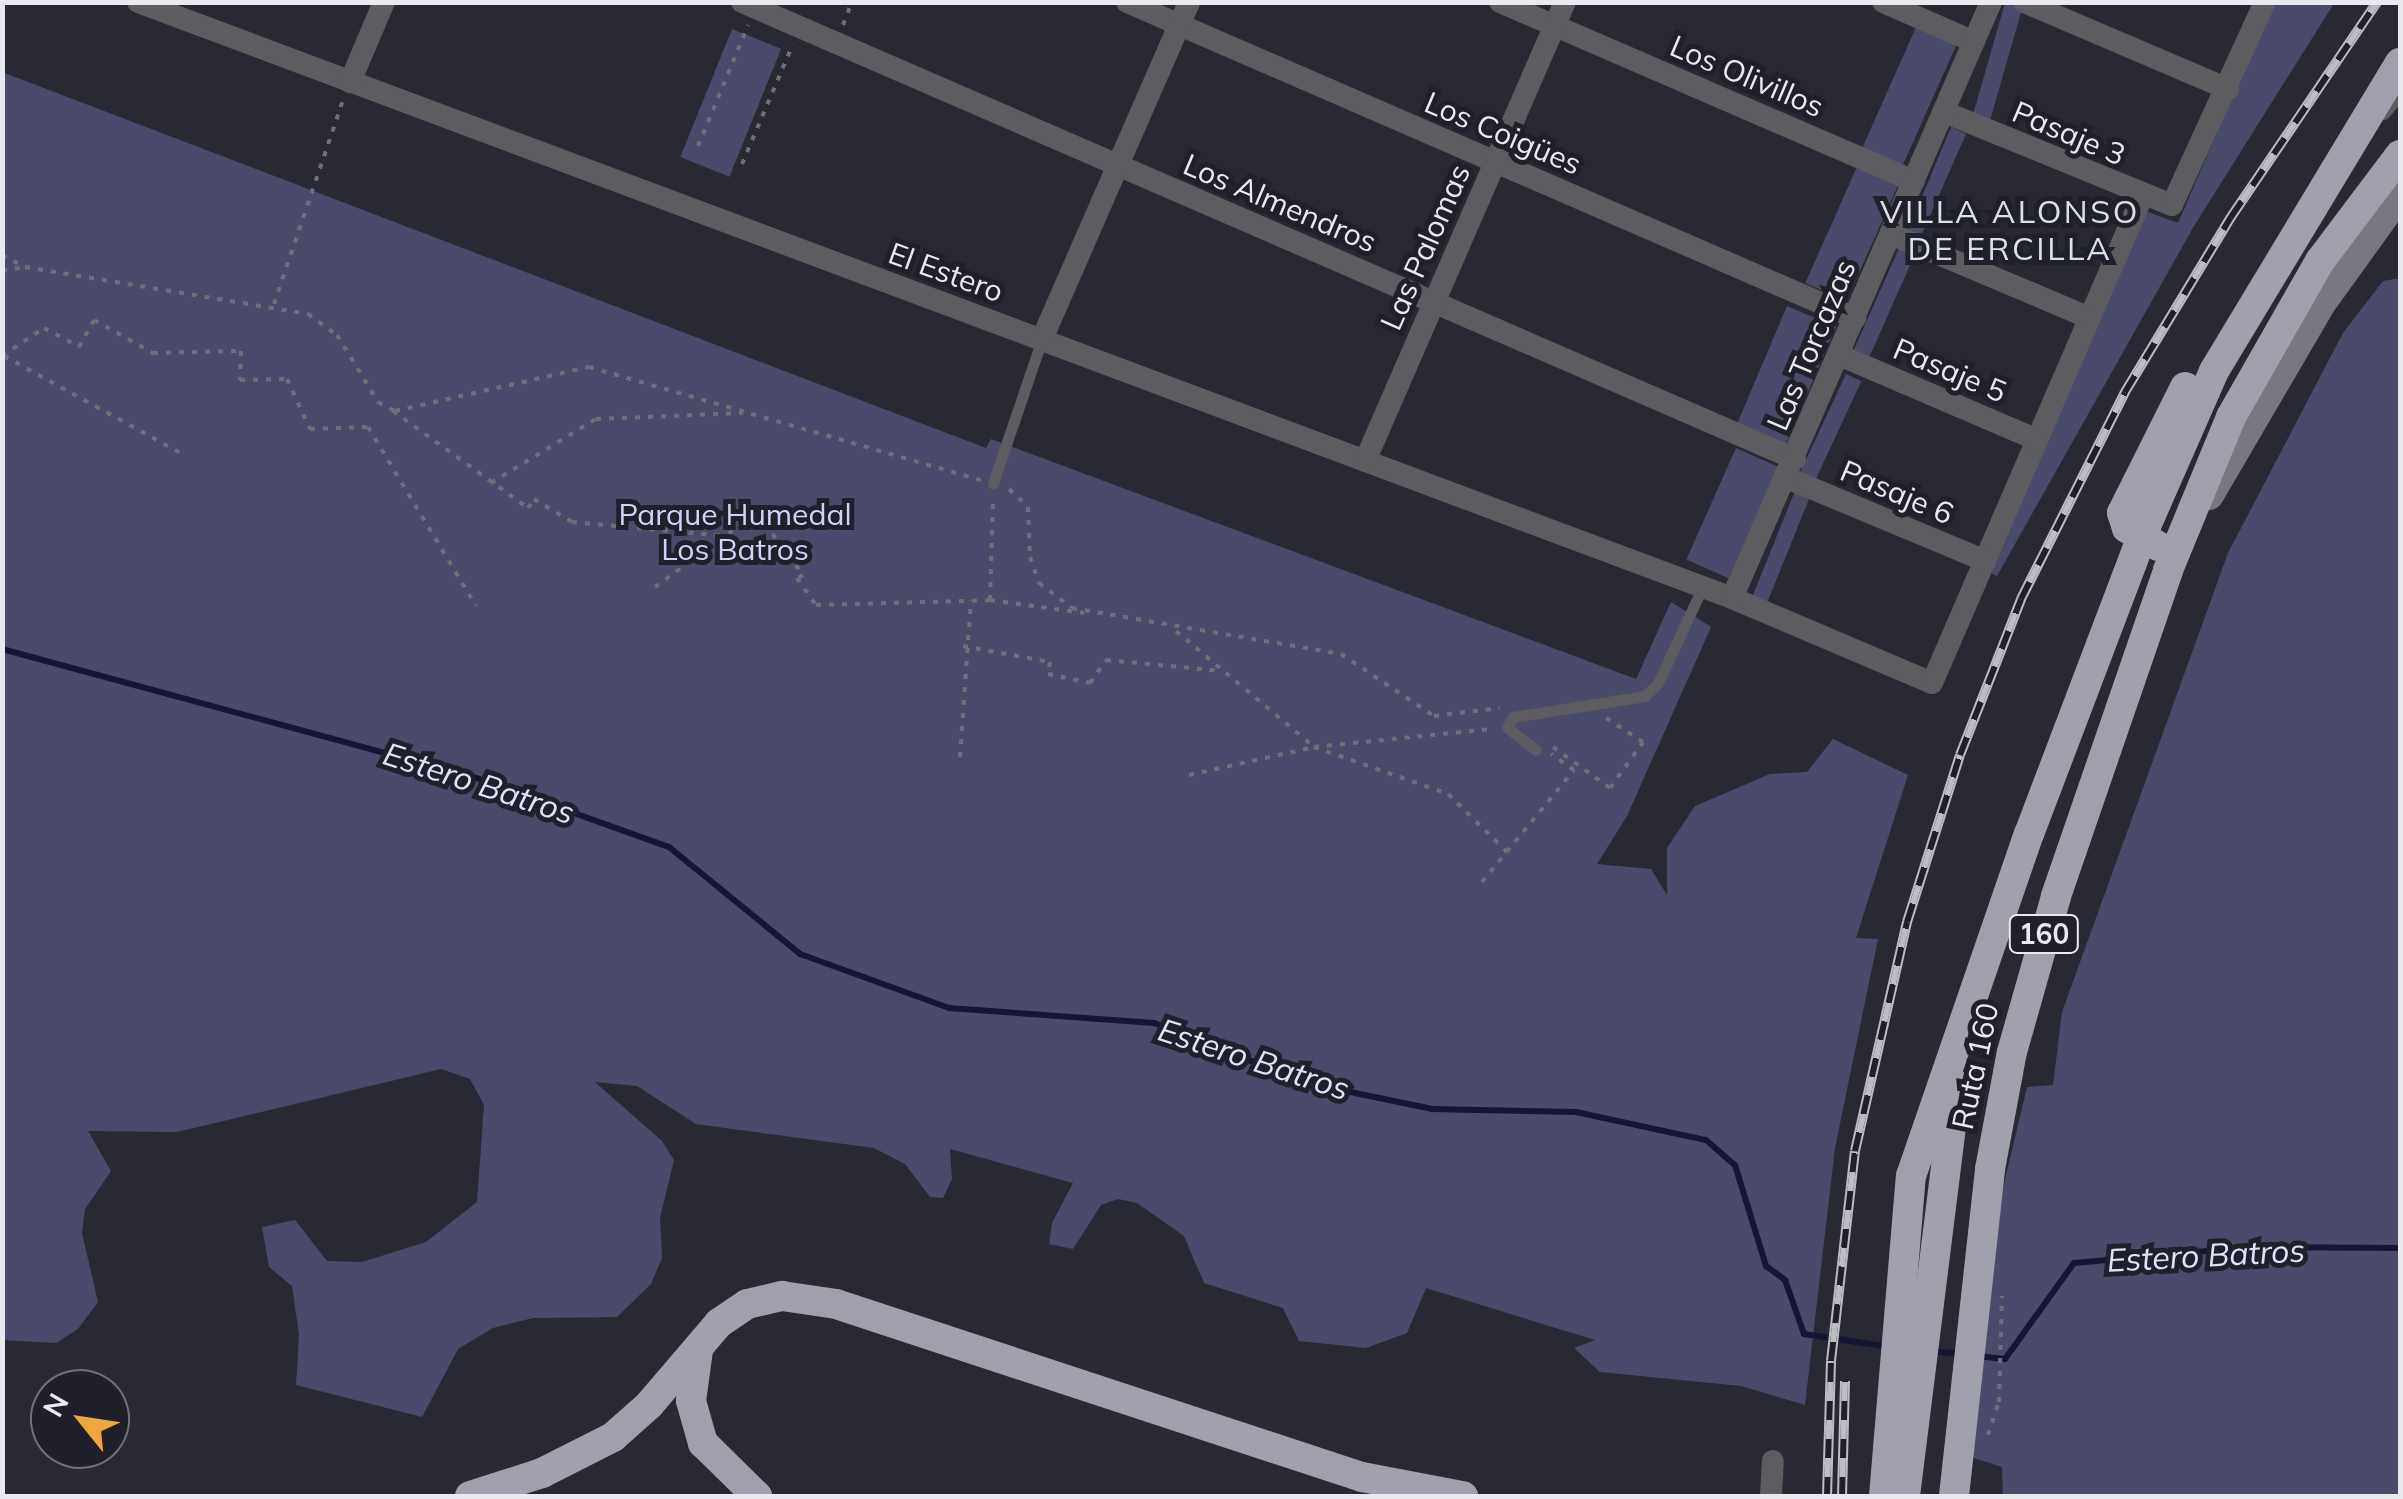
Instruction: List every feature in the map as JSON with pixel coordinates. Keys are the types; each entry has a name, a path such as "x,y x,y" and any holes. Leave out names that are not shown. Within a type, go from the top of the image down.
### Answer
{"highway":[{"name":"160","path":"2141,539 2207,385 2272,265 2400,63"},
{"name":"160","path":"2175,553 2264,351 2320,260 2400,156"},
{"path":"2141,539 2175,553"},
{"name":"Ruta 160","path":"1884,1496 1909,1323 1952,1102 1996,932 2141,539"},
{"name":"Ruta 160","path":"1954,1496 1970,1328 1996,1130 2028,990 2175,553"},
{"path":"470,1496 542,1473 612,1438 698,1350 718,1324 747,1304 782,1296 816,1299 1317,1464 1463,1496"},
{"path":"698,1350 691,1400 703,1444 758,1496"},
{"name":"Ruta 160","path":"1901,1399 1906,1496"}],"main road":[{"path":"2175,553 2322,302 2400,194"}],"street":[{"name":"El Estero","path":"138,2 1732,598 1932,683 1985,562"},
{"path":"199,25 208,2"},
{"path":"350,82 384,2"},
{"name":"Los Coigües","path":"1127,2 1855,318"},
{"path":"1042,339 1189,2"},
{"name":"Los Olivillos","path":"1500,2 1914,181"},
{"name":"Las Palomas","path":"1365,461 1565,2"},
{"path":"1883,2 1974,42"},
{"name":"Las Torcazas","path":"1732,598 1990,2"},
{"path":"2024,2 2228,89 2265,2"},
{"name":"Los Almendros","path":"749,5 1434,302 1791,468"},
{"name":"Pasaje 3","path":"1944,112 2142,198 2172,205 2228,89"},
{"path":"1985,562 2142,198"},
{"path":"1892,234 2090,318"},
{"name":"Pasaje 5","path":"1839,355 2037,440"},
{"name":"Pasaje 6","path":"1791,468 1985,562"},
{"path":"1771,1496 1773,1460"}],"lane":[{"path":"2330,172 2400,95"},
{"path":"993,483 1042,339"},
{"path":"1536,750 1506,728 1512,717 1607,703 1652,691 1702,588"}],"path":[{"path":"698,146 749,5"},
{"path":"742,164 800,28"},
{"path":"274,306 350,82"},
{"path":"2,255 25,267 274,306 330,327 378,402 528,508 534,499 572,522 725,536"},
{"path":"2,271 25,267"},
{"path":"182,454 3,356 44,328 78,347 94,320 153,353 241,352 240,380 287,379 310,430 368,427 476,606"},
{"path":"391,410 412,412 580,366 993,483 1025,499 1039,583 1058,602 1088,613"},
{"path":"491,483 596,419 748,413"},
{"path":"990,600 993,483"},
{"path":"655,587 757,512 803,574 797,578 816,604 990,600 1088,613 1341,654 1434,716 1502,708"},
{"path":"960,757 963,646 971,600"},
{"path":"1172,628 1314,747 1448,794 1507,852"},
{"path":"963,646 1050,662 1048,674 1090,683 1106,660 1222,672"},
{"path":"1189,775 1314,747 1522,725 1610,788 1642,742 1601,715 1607,703"},
{"path":"1482,882 1574,770 1548,752 1552,747"},
{"path":"1998,1402 2004,1326 2002,1288"}],"green space":[{"path":"2005,3 2022,8 1990,122 1972,117"},
{"path":"2273,3 2333,5 2194,226 1997,576 1989,572 2145,211 2178,223"},
{"path":"1917,25 1957,43 1902,167 1862,149"},
{"path":"732,29 781,49 729,177 680,157"},
{"name":"Parque Humedal Los Batros","path":"2,72 986,448 991,439 1636,679 1671,602 1711,627 1627,816 1597,864 1651,869 1667,895 1667,848 1695,806 1770,774 1807,772 1833,739 1908,775 1856,938 1878,939 1835,1148 1805,1405 1741,1386 1600,1372 1574,1348 1595,1340 1426,1288 1407,1333 1366,1348 1299,1341 1283,1308 1204,1283 1184,1236 1137,1203 1118,1199 1101,1205 1073,1249 1049,1244 1052,1223 1073,1183 950,1149 952,1179 943,1198 930,1197 905,1164 874,1148 696,1124 637,1086 595,1082 662,1141 674,1160 660,1218 662,1258 651,1284 617,1317 533,1318 493,1328 458,1349 422,1417 296,1385 299,1335 292,1286 269,1267 262,1227 295,1220 327,1261 362,1262 426,1242 477,1202 484,1105 470,1079 441,1069 177,1132 88,1131 111,1171 85,1209 82,1233 98,1302 78,1329 56,1343 3,1340"},
{"path":"1951,127 1966,134 1920,238 1907,233"},
{"path":"1857,167 1898,185 1846,301 1805,283"},
{"path":"1900,246 1916,253 1868,359 1853,352"},
{"path":"2400,278 2400,1496 2003,1496 2002,1467 1968,1456 2003,1188 2027,1087 2053,1085 2062,1012 2228,553 2343,333 2383,281"},
{"path":"1787,306 1836,327 1786,444 1737,423"},
{"path":"1846,374 1861,381 1814,482 1799,475"},
{"path":"1736,448 1778,467 1728,578 1686,559"},
{"path":"1795,491 1810,497 1765,609 1750,603"}],"waterway":[{"name":"Estero Batros","path":"2,649 479,779 669,847 800,954 949,1008 1154,1023 1307,1083 1432,1109 1576,1112 1706,1140 1735,1165 1766,1266 1785,1280 1804,1334 1890,1347"},
{"name":"Estero Batros","path":"1977,1356 2005,1359 2074,1263 2255,1247 2400,1248"},
{"name":"Estero Batros","path":"1932,1351 1960,1354"}],"railway":[{"path":"1827,1496 1831,1361 1855,1151 1907,922 1960,755 2021,599 2125,392 2231,217 2377,2"},
{"path":"1842,1496 1845,1381"}],"district":[{"name":"VILLA ALONSO DE ERCILLA","path":"2010,230"}]}
